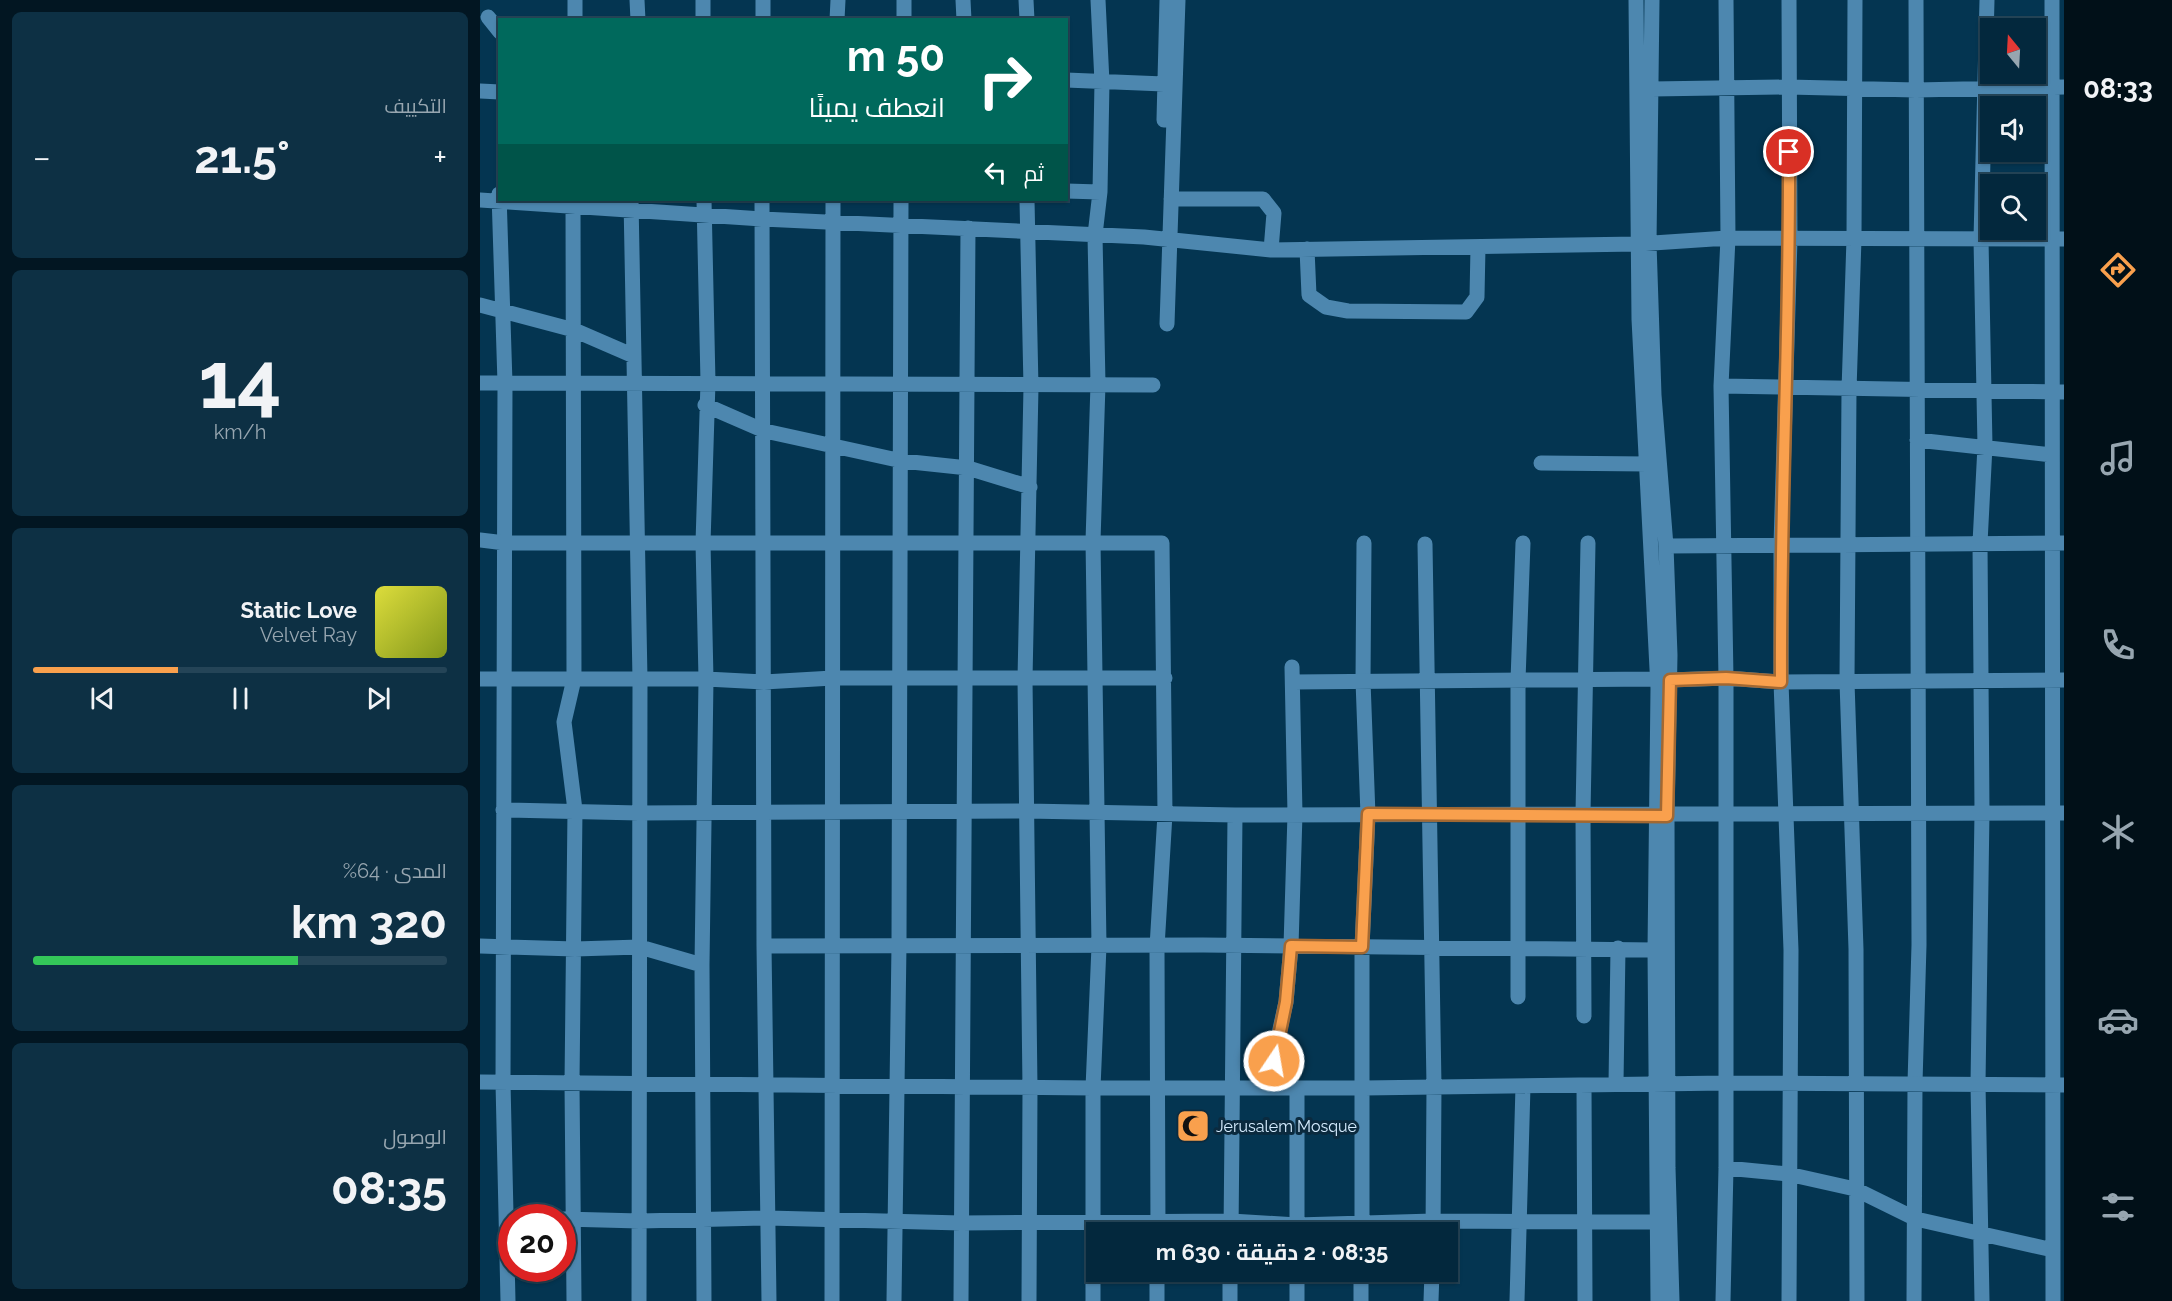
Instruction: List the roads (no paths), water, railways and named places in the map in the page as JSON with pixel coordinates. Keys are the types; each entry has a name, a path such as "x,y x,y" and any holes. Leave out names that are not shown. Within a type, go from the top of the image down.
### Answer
{"street":[{"path":"575,0 575,18"},
{"path":"638,0 638,18"},
{"path":"702,0 703,18"},
{"path":"763,0 763,18"},
{"path":"837,18 838,0"},
{"path":"904,0 904,18"},
{"path":"963,0 964,18"},
{"path":"1026,0 1027,18"},
{"path":"1093,1301 1094,1088 1099,946 1095,812 1097,678 1093,541 1098,384 1095,235 1100,192 1102,81 1098,0"},
{"path":"1167,0 1164,84 1164,239 1167,324"},
{"path":"1164,239 1171,199 1178,0"},
{"path":"1636,0 1644,244 1666,546 1661,815 1655,950 1668,1168 1672,1301"},
{"path":"1652,0 1652,89 1641,359 1664,679"},
{"path":"1723,1301 1726,1168 1726,678 1721,386 1728,238 1726,0"},
{"path":"1789,0 1790,239 1781,545 1781,682 1791,950 1789,1301"},
{"path":"1855,0 1854,239 1849,390 1847,682 1856,949 1854,1085 1857,1301"},
{"path":"1914,1301 1915,1083 1919,945 1916,0"},
{"path":"1983,174 1987,0"},
{"path":"2052,0 2058,87 2058,392 2052,455 2058,543 2059,1218 2053,1250 2053,1301"},
{"path":"488,17 498,30"},
{"path":"1068,80 1164,84"},
{"path":"1652,89 1788,87 1916,90 2058,87"},
{"path":"480,91 498,92"},
{"path":"1068,190 1100,192"},
{"path":"480,200 498,197"},
{"path":"1171,199 1263,199 1274,213 1271,250"},
{"path":"499,201 506,383 503,1083 508,1204"},
{"path":"548,201 704,207 762,219 1164,239 1219,247 1271,250 1644,244 1728,238 1980,239"},
{"path":"762,201 765,385 762,543 764,946 769,1301"},
{"path":"832,1301 833,201"},
{"path":"894,1301 902,542 901,201"},
{"path":"1027,201 1031,383 1025,679 1030,1088 1029,1301"},
{"path":"568,1204 575,949 575,810 564,722 574,679 573,203"},
{"path":"631,204 640,679 639,1301"},
{"path":"704,207 708,382 705,405 703,543 706,679 702,964 704,1301"},
{"path":"961,1301 968,228"},
{"path":"1981,240 1985,446 1980,543 1982,813 1978,1084 1982,1301"},
{"path":"1307,249 1309,295 1326,308 1348,311 1466,312 1477,297 1478,247"},
{"path":"480,305 574,330 634,356"},
{"path":"480,383 1153,385"},
{"path":"1721,386 2058,392"},
{"path":"705,405 765,431 902,461 968,468 1030,487"},
{"path":"1917,440 2052,455"},
{"path":"1541,463 1648,464"},
{"path":"480,540 505,543 1093,541 1162,543 1165,814 1157,947 1158,1222"},
{"path":"1362,1222 1364,1088 1362,947 1368,814 1363,681 1364,543"},
{"path":"1518,997 1518,680 1523,543"},
{"path":"1584,1016 1583,814 1588,543"},
{"path":"1666,546 2058,543"},
{"path":"1425,544 1434,1086 1433,1222"},
{"path":"1279,1088 1274,1056 1286,1002 1291,946 1295,814 1293,674 1363,681 1726,678 1781,682 2058,680"},
{"path":"480,679 706,679 764,682 833,678 1165,678"},
{"path":"503,810 639,813 1027,811 1235,815 2058,813"},
{"path":"1231,1222 1236,946 1235,815"},
{"path":"1658,1301 1657,1222 1663,1085 1661,815"},
{"path":"480,946 575,949 640,947 702,964"},
{"path":"764,946 1585,947 1655,950"},
{"path":"1616,1084 1618,948"},
{"path":"480,1082 1030,1088 1364,1088 1726,1083 2058,1085"},
{"path":"1584,1085 1585,1301"},
{"path":"1517,1301 1523,1086"},
{"path":"1297,1088 1297,1222"},
{"path":"1726,1168 1788,1174 1856,1189 1916,1219 1982,1236 2053,1250"},
{"path":"576,1219 640,1221 768,1218 962,1223 1106,1222"},
{"path":"1458,1225 1518,1221 1657,1222"},
{"path":"508,1282 508,1301"},
{"path":"572,1282 574,1301"},
{"path":"1157,1282 1157,1301"},
{"path":"1230,1282 1230,1301"},
{"path":"1297,1282 1297,1301"},
{"path":"1361,1282 1361,1301"},
{"path":"1431,1301 1432,1282"}],"place":[{"name":"Jerusalem Mosque","path":"1193,1126"}]}
